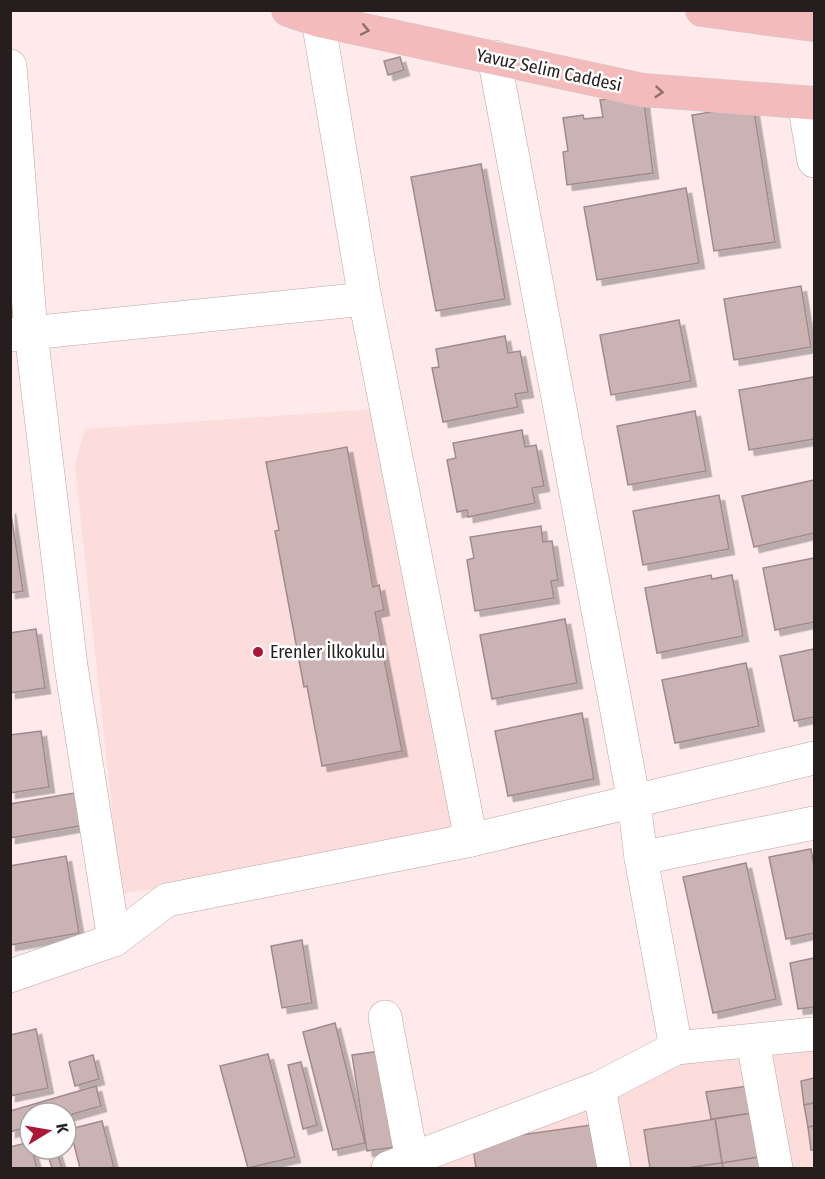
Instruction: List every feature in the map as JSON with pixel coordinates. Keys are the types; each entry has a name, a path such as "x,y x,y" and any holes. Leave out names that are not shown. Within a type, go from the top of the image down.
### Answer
{"main road":[{"path":"702,10 814,25"},
{"name":"Yavuz Selim Caddesi","path":"303,15 643,90 809,103"}],"street":[{"path":"303,15 365,299 471,840"},
{"path":"494,57 634,802 641,858 676,1048"},
{"path":"10,66 21,334 114,939"},
{"path":"809,103 814,161"},
{"path":"21,334 365,299"},
{"path":"10,976 114,939 168,900 471,840 814,758"},
{"path":"641,858 814,823"},
{"path":"385,1017 417,1162 599,1088 676,1048 753,1042 814,1034"},
{"path":"753,1042 776,1168"},
{"path":"599,1088 614,1168"}],"shaded area":[{"name":"Erenler İlkokulu","path":"376,409 456,838 121,894 75,466 85,429"},
{"path":"814,1043 814,1168 363,1168 670,1059"}],"building":[{"path":"400,57 404,70 388,75 384,61"},
{"path":"643,94 653,173 567,185 563,152 568,151 563,118 583,115 584,119 603,117 600,100"},
{"path":"753,105 775,242 714,251 692,115"},
{"path":"481,164 505,299 436,311 411,177"},
{"path":"686,188 699,263 597,280 584,207"},
{"path":"801,286 811,347 734,360 724,299"},
{"path":"679,320 691,381 611,395 600,335"},
{"path":"505,336 508,353 520,351 528,392 515,394 518,407 443,422 432,368 439,367 436,349"},
{"path":"814,377 814,439 749,450 739,390"},
{"path":"695,411 706,471 628,485 617,426"},
{"path":"522,430 525,447 536,445 544,486 532,488 535,503 468,517 467,510 457,512 447,460 456,458 453,443"},
{"path":"347,447 373,587 379,585 384,610 375,612 402,751 322,766 307,686 304,687 275,531 279,530 266,462"},
{"path":"814,480 814,533 754,547 742,496"},
{"path":"719,495 729,549 643,565 633,511"},
{"path":"10,508 23,591 10,593"},
{"path":"541,526 543,542 552,541 558,580 551,581 554,598 475,611 467,560 474,558 470,537"},
{"path":"814,558 814,622 775,630 763,568"},
{"path":"711,575 712,579 732,575 743,636 657,653 645,588"},
{"path":"565,619 577,683 492,699 480,635"},
{"path":"36,629 45,688 10,693 10,633"},
{"path":"814,649 814,717 794,721 780,656"},
{"path":"746,663 759,726 675,743 662,680"},
{"path":"582,713 594,779 508,796 495,731"},
{"path":"41,731 49,787 10,793 10,735"},
{"path":"86,791 91,824 10,838 10,804"},
{"path":"811,849 814,867 814,933 786,939 769,857"},
{"path":"66,856 79,933 10,945 10,866"},
{"path":"746,863 776,999 713,1013 683,877"},
{"path":"302,940 312,1003 282,1008 271,946"},
{"path":"814,958 814,1007 798,1009 790,963"},
{"path":"335,1023 365,1143 333,1150 303,1032"},
{"path":"36,1029 48,1088 10,1096 10,1035"},
{"path":"388,1050 395,1147 367,1151 352,1055"},
{"path":"268,1054 295,1157 248,1168 220,1066"},
{"path":"93,1055 99,1079 75,1086 69,1062"},
{"path":"301,1062 317,1125 303,1129 288,1065"},
{"path":"814,1078 814,1103 804,1105 801,1081"},
{"path":"755,1085 759,1112 711,1119 706,1092"},
{"path":"96,1086 101,1106 78,1113 78,1101 44,1101"},
{"path":"814,1103 814,1126 808,1127 804,1105"},
{"path":"18,1109 18,1130 10,1132 10,1111"},
{"path":"759,1112 766,1156 722,1163 715,1119"},
{"path":"715,1119 722,1163 687,1168 650,1168 644,1130"},
{"path":"102,1121 114,1168 80,1168 78,1127"},
{"path":"605,1123 612,1168 476,1168 472,1142"},
{"path":"814,1126 814,1150 811,1150 808,1127"},
{"path":"18,1145 18,1161 35,1161 37,1168 10,1168 10,1147"},
{"path":"766,1156 768,1168 723,1168 722,1163"},
{"path":"50,1161 60,1161 62,1168 52,1168"},
{"path":"722,1163 723,1168 687,1168"}],"place":[{"name":"Erenler İlkokulu","path":"258,652"}]}
